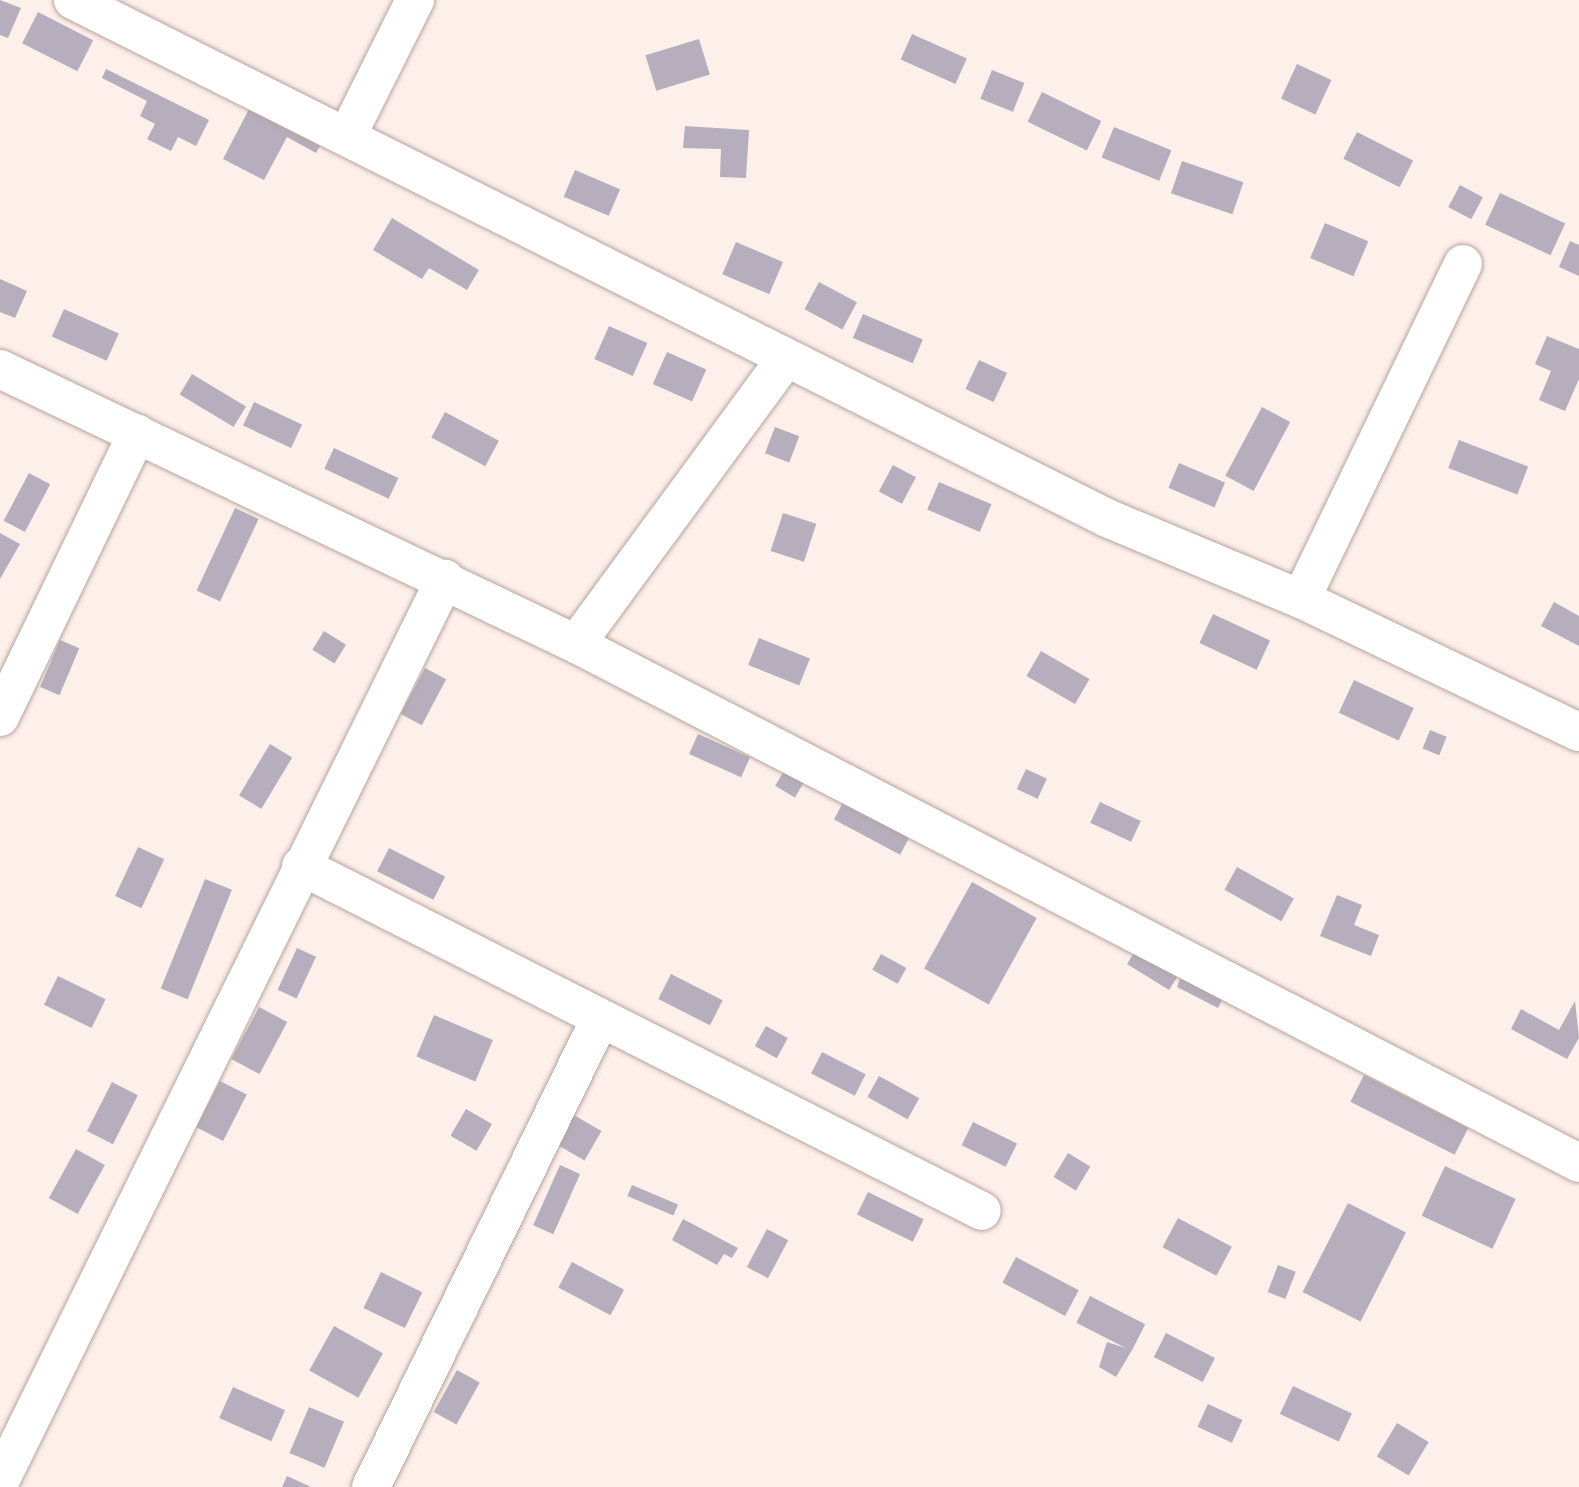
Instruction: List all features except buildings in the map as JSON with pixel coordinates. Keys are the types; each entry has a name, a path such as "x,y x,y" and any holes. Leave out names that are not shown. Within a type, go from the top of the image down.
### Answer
{"street":[{"path":"73,0 1107,518 1301,599 1579,732"},
{"path":"347,136 415,0"},
{"path":"1301,599 1463,264"},
{"path":"576,644 785,359"},
{"path":"0,369 446,579 576,644 1579,1163"},
{"path":"0,717 137,433"},
{"path":"0,1481 301,866 446,579"},
{"path":"301,866 982,1211"},
{"path":"371,1487 600,1019"}]}
